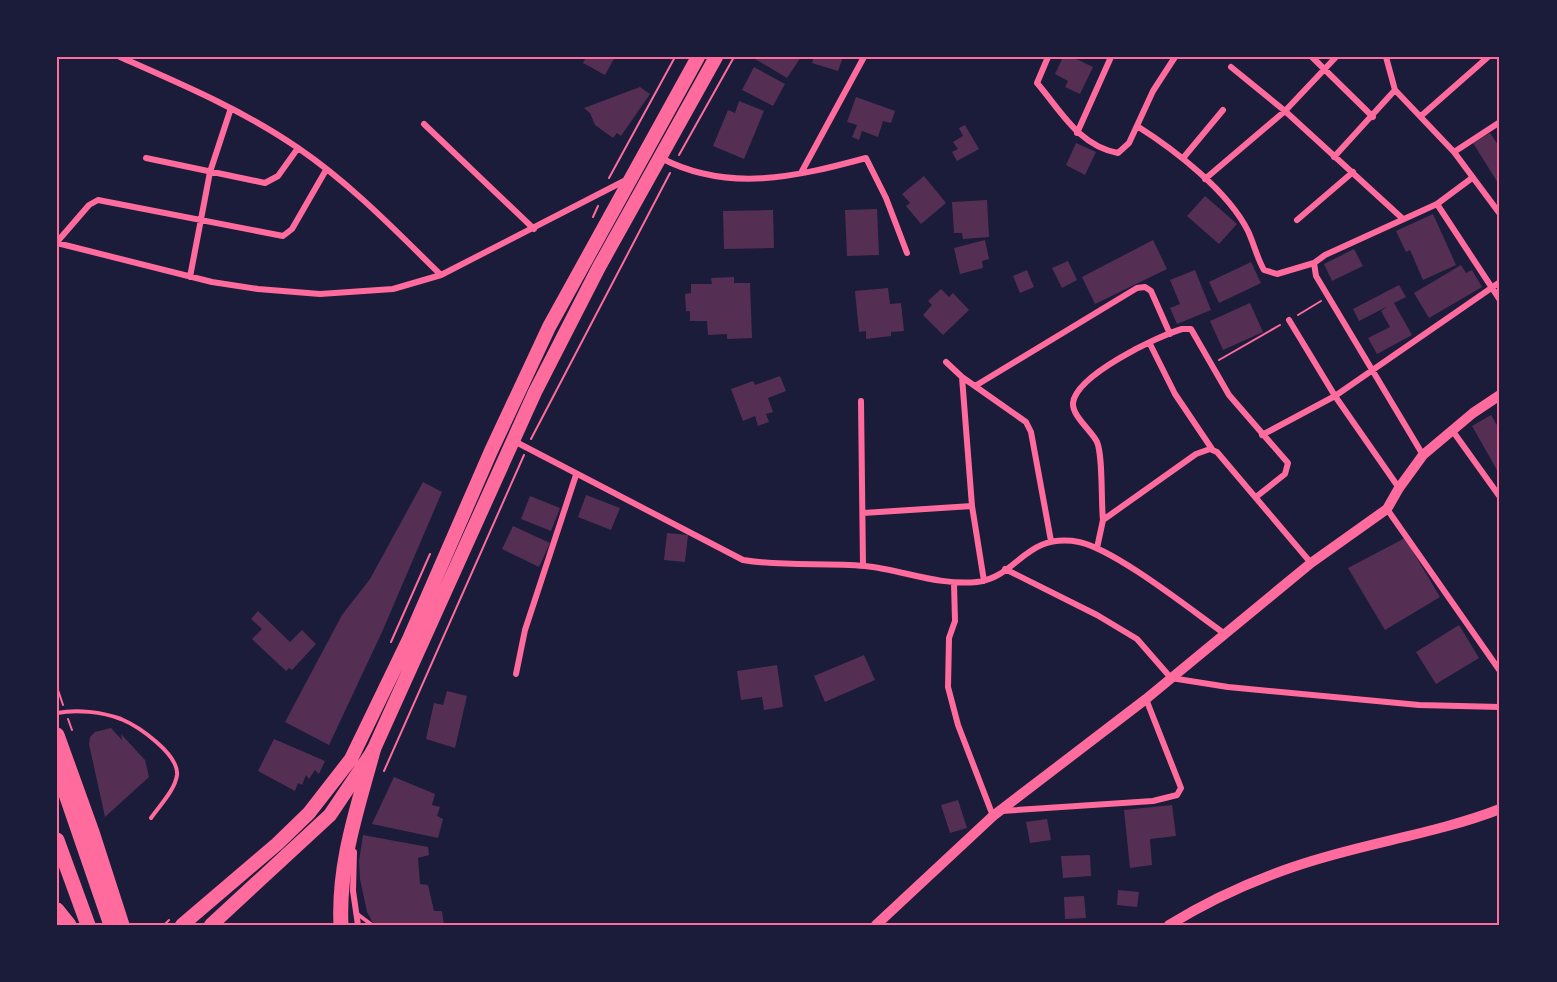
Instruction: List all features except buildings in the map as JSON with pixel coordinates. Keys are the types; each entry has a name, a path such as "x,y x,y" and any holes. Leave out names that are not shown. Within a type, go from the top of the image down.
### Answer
{"highway":[{"path":"177,921 277,844 309,813 351,759 409,639 499,434 549,327 629,178 698,57"},
{"path":"341,925 339,893 345,854 373,752 535,392 599,267 716,57"},
{"path":"57,735 122,925"},
{"path":"211,925 330,814 373,752"},
{"path":"57,768 111,925"},
{"path":"57,840 88,925"},
{"path":"57,910 69,925"}],"street":[{"path":"120,57 231,108 298,148 379,215 441,275"},
{"path":"801,173 864,57"},
{"path":"1048,57 1037,83 1077,133 1108,152 1122,152 1153,91 1175,57"},
{"path":"1077,133 1111,57"},
{"path":"1312,57 1373,117"},
{"path":"1205,179 1285,111 1336,57"},
{"path":"1421,116 1488,57"},
{"path":"1388,58 1395,90 1454,152 1500,214"},
{"path":"1232,68 1285,111 1403,219"},
{"path":"1334,157 1373,117 1395,90"},
{"path":"190,277 210,172 231,108"},
{"path":"1184,157 1222,110"},
{"path":"1454,152 1500,122"},
{"path":"424,124 534,229"},
{"path":"1137,126 1184,157 1205,179 1243,223 1264,270 1276,274 1314,263 1325,255 1437,204 1472,178"},
{"path":"146,158 268,183 278,176 298,148"},
{"path":"661,158 674,165 720,179 757,179 801,173 866,158 886,198 907,253"},
{"path":"326,170 286,236 274,236 96,200 89,205 57,243 190,277 258,289 320,294 393,289 441,275 629,178"},
{"path":"1297,220 1353,172"},
{"path":"1437,204 1500,300"},
{"path":"1314,263 1316,276 1423,455"},
{"path":"1262,435 1335,396 1500,282"},
{"path":"975,386 1137,288 1145,287 1151,291 1170,334"},
{"path":"1289,320 1335,396 1399,488"},
{"path":"1097,548 1103,520 1098,445 1075,408 1074,401 1079,391 1101,370 1182,329 1191,329 1229,395 1289,467 1285,474 1256,497"},
{"path":"1150,344 1175,394 1212,449 1311,563"},
{"path":"946,362 962,377 1020,416 1028,427 1051,541"},
{"path":"962,377 972,506 984,581"},
{"path":"876,925 996,814 1146,699 1311,563 1387,509 1423,455 1452,430 1500,395"},
{"path":"861,401 864,513 862,566"},
{"path":"1452,430 1500,497"},
{"path":"514,441 528,446 576,475 743,560 771,564 862,566 954,583 984,581 1037,546 1051,541 1066,540 1097,548 1225,634"},
{"path":"1103,520 1196,454 1212,449"},
{"path":"516,674 525,630 576,475"},
{"path":"864,513 972,506"},
{"path":"1387,509 1500,670"},
{"path":"1005,569 1104,619 1137,639 1171,678 1228,687 1419,705 1500,706"},
{"path":"954,583 955,621 949,644 948,687 953,711 996,814"},
{"path":"996,814 1153,801 1176,795 1181,788 1178,774 1146,699"},
{"path":"358,925 352,869 359,801"},
{"path":"1169,925 1231,891 1294,866 1425,833 1500,808"}],"lane":[{"path":"57,713 95,712 122,720 154,740 174,758 177,773 174,785 151,818"},
{"path":"355,913 372,925"}],"path":[{"path":"589,224 611,174 675,57"},
{"path":"384,771 528,446 674,165 734,57"},
{"path":"1210,364 1329,297"},
{"path":"387,651 434,546"},
{"path":"164,925 177,921"}]}
